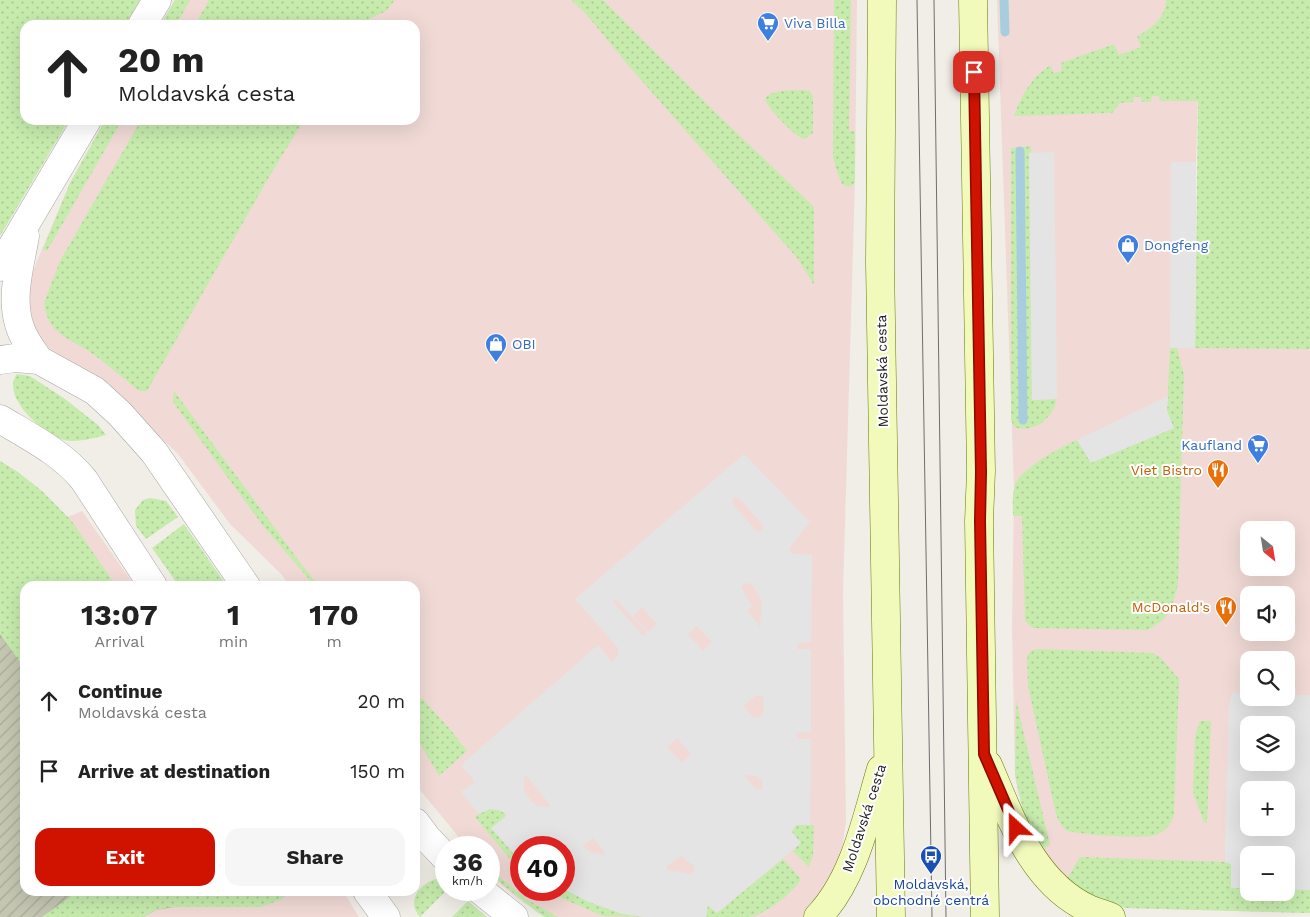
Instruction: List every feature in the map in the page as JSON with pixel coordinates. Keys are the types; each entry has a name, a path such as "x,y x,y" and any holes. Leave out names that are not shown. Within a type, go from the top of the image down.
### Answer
{"street":[{"path":"145,20 157,0"},
{"name":"Moldavská cesta","path":"882,0 880,262 891,917"},
{"path":"973,0 981,462 980,521 985,917"},
{"path":"0,267 84,125"},
{"path":"27,223 15,298 16,316 21,332 39,360"},
{"path":"0,360 15,358 39,360 95,392 137,432 154,452 243,581"},
{"path":"0,419 45,446 74,467 150,581"},
{"name":"Moldavská cesta","path":"818,917 835,896 852,860 867,817 889,741"},
{"path":"984,754 1016,828 1038,867 1069,896 1088,909 1111,917"},
{"path":"420,829 435,846"},
{"path":"371,896 386,917"},
{"path":"494,901 514,917"}],"shaded area":[{"path":"175,0 857,0 855,182 843,593 846,821 840,864 804,917 545,917 522,901 575,901 575,836 510,836 510,892 500,883 500,836 458,836 420,790 420,581 286,581 230,524 178,454 122,401 43,344 34,335 24,298 29,280 70,183 103,125 420,125 420,20 163,20"},
{"path":"997,0 1201,0 1196,162 1195,347 1310,349 1310,913 1125,908 1067,879 1040,849 1018,793 1015,775 1012,627 1014,490"},
{"path":"1054,152 1057,399 1032,400 1029,153"},
{"path":"1171,162 1196,162 1195,348 1170,348"},
{"path":"1168,396 1167,411 1174,428 1091,463 1077,440"},
{"path":"744,454 810,522 790,547 790,551 793,554 812,555 811,642 798,643 797,649 811,649 811,732 797,733 796,735 798,739 811,739 810,825 797,825 794,827 792,832 801,843 717,913 708,905 706,917 645,917 622,914 589,902 575,895 575,836 510,836 510,850 491,828 505,817 506,814 499,810 490,809 479,814 461,792 474,783 473,779 461,765 598,645 612,662 618,656 618,648 575,599","holes":["735,497 741,500 763,525 763,529 759,532 755,530 732,503","744,583 752,584 762,601 760,627 747,610 752,606 741,587","616,599 646,632 645,636 613,602","642,607 657,624 648,632 633,616","697,626 712,642 703,651 688,634","756,695 763,697 764,708 762,716 754,718 743,706","677,738 691,754 682,763 667,747","744,775 757,776 762,780 762,790 755,788","527,776 550,805 548,807 538,806 524,792 524,777","593,838 605,852 605,855 592,853 582,846","681,856 694,866 694,872 690,874 667,870 667,866"]},
{"path":"0,496 24,581 20,581 20,896 193,896 180,906 156,910 143,917 0,917"},
{"path":"82,511 131,581 20,581 20,896 346,896 359,917 0,917 0,561 63,519"},
{"path":"1232,692 1240,693 1240,706 1295,706 1295,695 1310,695 1310,890 1295,889 1295,846 1240,846 1240,888 1231,888 1231,864 1225,862 1229,706"}],"green space":[{"path":"0,0 140,0 128,20 20,20 20,125 66,125 0,236"},
{"path":"175,0 190,0 179,20 163,20"},
{"path":"209,0 395,0 386,11 367,20 198,20"},
{"path":"571,0 603,0 716,113 814,207 814,285 798,259 628,65 586,14"},
{"path":"834,0 851,0 849,131 855,131 855,182 849,186 842,184 833,157"},
{"path":"1166,0 1310,0 1310,349 1195,348 1198,101 1160,101 1159,96 1152,96 1151,102 1142,102 1141,97 1134,97 1133,102 1120,103 1112,113 1014,116 1028,87 1038,75 1051,65 1053,73 1062,71 1061,63 1114,44 1119,55 1141,47 1137,36 1157,22 1161,17"},
{"path":"810,91 813,97 813,133 804,139 782,122 765,99 776,92"},
{"path":"102,125 119,125 47,251 43,249 70,183"},
{"path":"138,125 301,125 269,177 147,391 139,391 96,357 58,332 52,325 48,319 44,303 60,261"},
{"path":"1031,146 1031,152 1029,153 1032,400 1057,399 1055,406 1042,423 1021,429 1014,427 1011,419 1011,148"},
{"path":"1170,348 1177,348 1184,375 1178,584 1172,606 1161,622 1147,630 1033,628 1025,621 1022,516 1013,516 1013,496 1017,482 1022,474 1040,460 1077,440 1092,462 1173,428 1167,411"},
{"path":"17,374 30,376 65,399 98,425 106,435 85,440 69,441 45,430 26,413 19,403 14,392 13,383"},
{"path":"174,391 315,581 311,581 263,526 173,402"},
{"path":"0,461 18,472 42,491 71,520 113,581 20,581 20,662 0,634"},
{"path":"150,498 166,501 178,517 146,539 136,526 135,510 143,500"},
{"path":"184,524 224,581 175,581 152,548"},
{"path":"1033,650 1152,653 1160,657 1179,679 1174,815 1163,831 1152,836 1108,836 1071,832 1061,825 1056,814 1028,686 1028,654"},
{"path":"420,696 467,751 439,776 420,744"},
{"path":"1016,700 1050,845 1040,849 1024,816 1015,775"},
{"path":"1200,721 1211,721 1207,823 1204,822 1193,793 1195,737"},
{"path":"484,810 499,810 506,814 505,817 512,836 510,836 510,859 500,847 500,836 491,836 475,817"},
{"path":"797,825 814,825 813,856 809,867 793,851 800,843 792,832"},
{"path":"1080,857 1228,862 1231,864 1231,888 1240,888 1240,901 1295,901 1295,889 1310,890 1310,913 1125,908 1092,896 1067,879"},
{"path":"783,859 801,879 792,891 778,902 763,912 749,917 706,917 707,905 717,913"},
{"path":"500,878 510,886 510,890 500,882"},
{"path":"435,879 436,901 420,917 414,905 414,899 415,896 420,896 420,889"},
{"path":"575,894 603,907 645,917 603,916 568,901 575,901"},
{"path":"71,896 285,896 261,907 169,907 156,910 143,917 42,917"},
{"path":"468,901 487,917 452,917"},
{"path":"523,901 530,901 558,917 545,917"}],"waterway":[{"path":"1004,0 1005,32"},
{"path":"1020,151 1023,420"}],"tram line":[{"path":"917,0 932,917"},
{"path":"934,0 946,917"}],"place":[{"name":"Viva Billa","path":"768,42"},
{"name":"Dongfeng","path":"1128,264"},
{"name":"OBI","path":"496,363"},
{"name":"Kaufland","path":"1258,464"},
{"name":"Viet Bistro","path":"1218,489"},
{"name":"McDonald's","path":"1226,626"},
{"name":"Moldavská, obchodné centrá","path":"931,875"}],"route":[{"path":"974,72 984,754 1016,828"}]}
